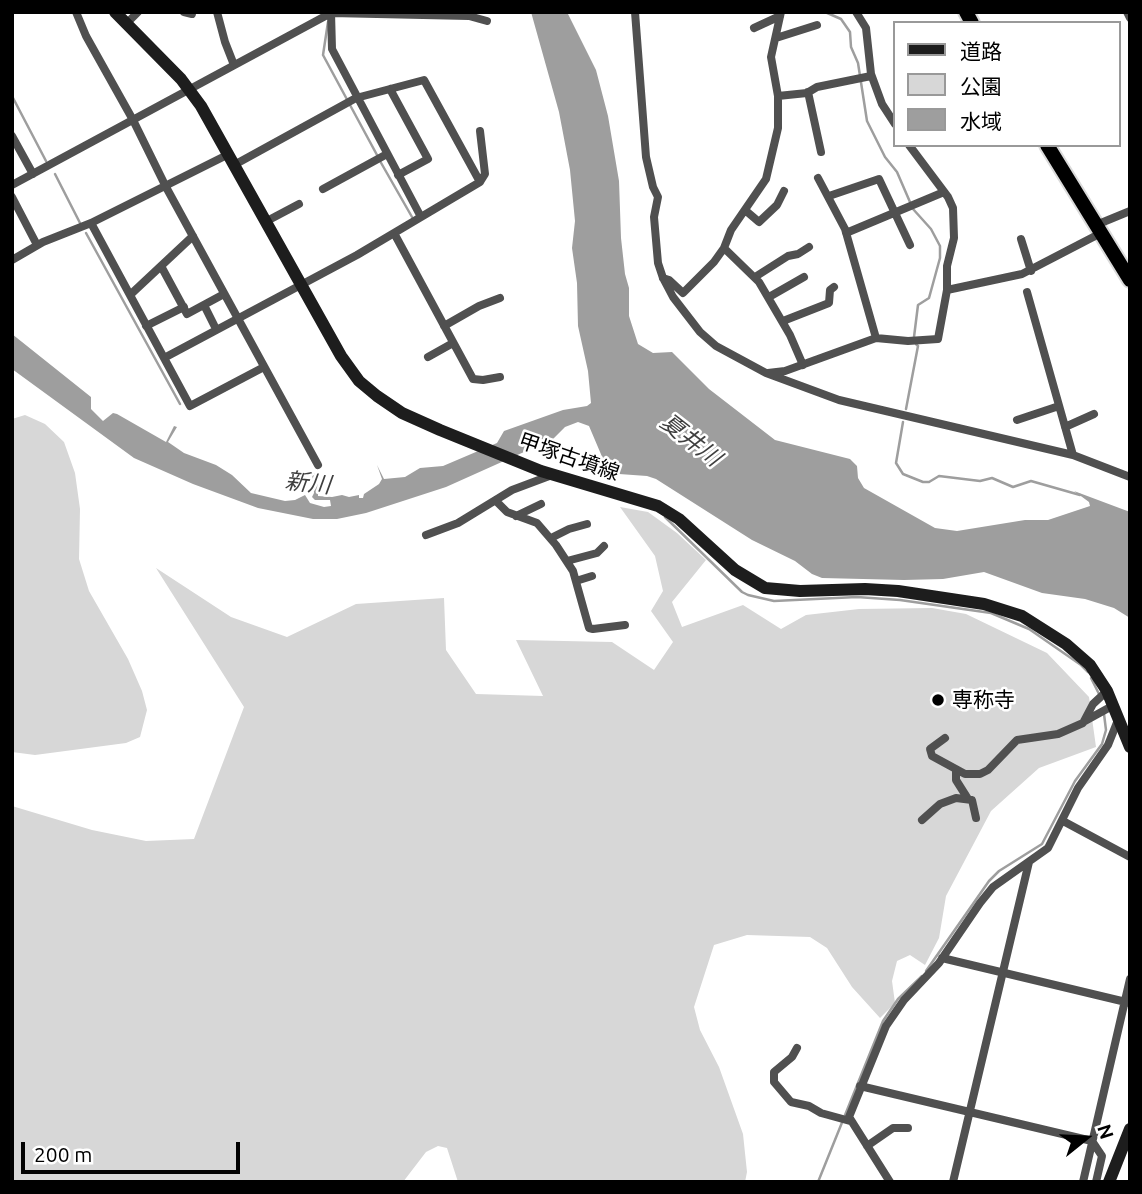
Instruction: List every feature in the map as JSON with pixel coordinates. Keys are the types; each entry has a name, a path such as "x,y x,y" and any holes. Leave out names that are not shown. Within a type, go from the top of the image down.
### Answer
{"highway":[{"path":"1048,147 1130,280"}],"main road":[{"name":"甲塚古墳線","path":"114,12 189,89 221,138 341,356 359,380 402,413 546,473 640,499 668,511 735,570 765,588 800,591 865,589 909,593 984,604 1022,616 1066,644 1090,665 1130,747"},
{"path":"1109,1182 1130,1129"}],"street":[{"path":"76,12 86,36 192,236 318,466"},
{"path":"125,24 138,12"},
{"path":"217,12 234,65"},
{"path":"635,12 647,164 658,197 654,235 663,278 687,317 700,332 716,346 766,373 838,400 1073,455 1130,477"},
{"path":"856,12 866,28 867,56 872,76 882,104 894,122"},
{"path":"1128,12 1130,18"},
{"path":"331,13 332,49 421,217"},
{"path":"13,184 234,65 314,17 331,13 469,16 487,21"},
{"path":"663,278 683,293 714,262 766,178 778,128 778,96 771,57 781,14"},
{"path":"754,28 781,14"},
{"path":"776,38 817,26"},
{"path":"778,96 808,92 817,87 872,76"},
{"path":"12,260 37,245 91,223 159,187 166,187 232,160 356,98 424,80 480,182"},
{"path":"390,89 428,159 398,175"},
{"path":"808,92 821,152"},
{"path":"164,358 394,233 480,182 485,174 480,131"},
{"path":"12,135 33,174"},
{"path":"766,373 785,371 876,338 908,341 938,339 947,289 947,266 954,238 953,208 910,147"},
{"path":"323,189 387,154"},
{"path":"818,177 846,233 876,338"},
{"path":"829,196 879,179 910,245"},
{"path":"745,210 759,222 777,205 784,191"},
{"path":"846,233 944,192"},
{"path":"12,197 37,245"},
{"path":"265,222 299,204"},
{"path":"947,289 1031,271 1130,211"},
{"path":"91,223 190,406 264,367"},
{"path":"394,233 472,379 500,377"},
{"path":"130,295 192,236"},
{"path":"1021,239 1031,271"},
{"path":"755,276 809,247"},
{"path":"724,248 755,276 783,321 803,365"},
{"path":"161,266 187,314 224,294"},
{"path":"769,297 804,277"},
{"path":"783,321 829,303 830,290 834,287"},
{"path":"1027,292 1073,455"},
{"path":"444,326 479,306 500,298"},
{"path":"204,305 216,329"},
{"path":"146,326 184,307"},
{"path":"428,357 453,343"},
{"path":"1017,420 1059,406"},
{"path":"1065,427 1094,414"},
{"path":"426,536 458,523 546,473"},
{"path":"496,501 501,508 537,523 551,538 567,561 576,581 589,628 625,625"},
{"path":"516,516 541,504"},
{"path":"551,538 587,524"},
{"path":"567,561 597,553 604,546"},
{"path":"576,581 593,576"},
{"path":"1088,719 1093,704 1105,693"},
{"path":"846,1120 890,1018 942,958 993,887 1048,849 1078,788 1108,745 1114,710 1058,734 1017,740 988,770 980,774 969,775 956,770 930,754 930,749 945,738"},
{"path":"956,770 956,780 973,803 976,818"},
{"path":"922,820 940,804 951,799 968,799"},
{"path":"1063,821 1130,858"},
{"path":"953,1182 1028,862"},
{"path":"942,958 1127,1003"},
{"path":"1083,1182 1127,1003 1130,979"},
{"path":"797,1048 792,1057 774,1072 774,1082 791,1102 846,1120 890,1182"},
{"path":"860,1086 1092,1141 1102,1156 1096,1182"},
{"path":"867,1146 893,1128 908,1128"}],"green space":[{"path":"25,415 45,424 64,442 75,473 80,509 79,559 89,591 128,659 147,710 140,737 126,743 35,755 12,752 12,419"},
{"path":"620,507 648,512 677,533 706,560 672,602 682,627 743,605 781,629 806,615 859,609 932,608 966,614 1047,653 1089,697 1096,747 1039,768 991,811 946,896 939,938 925,965 910,955 897,961 892,981 895,1003 880,1018 852,987 827,948 810,937 747,935 714,945 694,1007 700,1030 719,1067 743,1134 747,1172 745,1182 458,1182 447,1148 438,1146 426,1152 403,1182 12,1182 12,806 92,830 146,841 194,839 244,707 156,568 231,617 287,637 356,604 444,598 446,650 476,694 543,696 516,640 612,642 654,670 673,642 651,611 663,591 655,556"}],"water":[{"name":"夏井川","path":"531,12 567,12 596,70 608,116 619,181 621,238 629,288 629,316 638,344 653,353 672,352 709,389 775,440 850,459 857,466 858,478 864,488 935,528 957,531 1025,520 1048,520 1090,506 1089,502 1074,491 1130,512 1130,618 1114,608 1085,599 1042,593 984,572 943,579 822,578 752,540 656,479 619,474 603,459 589,426 578,422 565,427 553,439 446,487 366,513 337,519 313,519 258,508 134,458 12,369 12,334 91,397 91,409 103,421 113,413 117,414 166,442 174,426 177,427 168,442 184,453 216,465 232,475 251,493 285,501 305,495 310,503 324,507 331,506 330,500 315,500 312,497 312,473 317,473 318,496 359,495 359,498 363,498 364,494 382,479 377,465 384,479 405,477 420,468 443,466 497,443 504,431 563,410 587,406 591,403 588,371 578,326 577,283 572,248 575,221 570,170 559,112"}],"waterway":[{"path":"825,12 841,19 850,32 867,121 885,157 897,172 913,209 931,229 940,246 940,258 929,298 918,305 914,337"},
{"path":"328,22 323,55 377,155"},
{"path":"12,96 46,161"},
{"path":"380,161 412,217"},
{"path":"55,174 80,223"},
{"path":"86,233 180,404"},
{"path":"906,409 918,346 916,344"},
{"path":"903,422 896,463 903,474 923,482 929,482 939,476 980,481 992,478 1013,487 1031,481 1080,495"},
{"path":"665,517 748,595 774,601 857,597 900,600 991,613 1029,629 1088,672"},
{"path":"1091,678 1099,694"},
{"path":"926,971 989,881 999,871 1042,844 1075,781 1102,744 1106,730 1104,714"},
{"path":"818,1182 883,1021 898,999 922,976"}],"place":[{"name":"専称寺","path":"938,700"}],"water label":[{"name":"新川","path":"308,483"}]}
